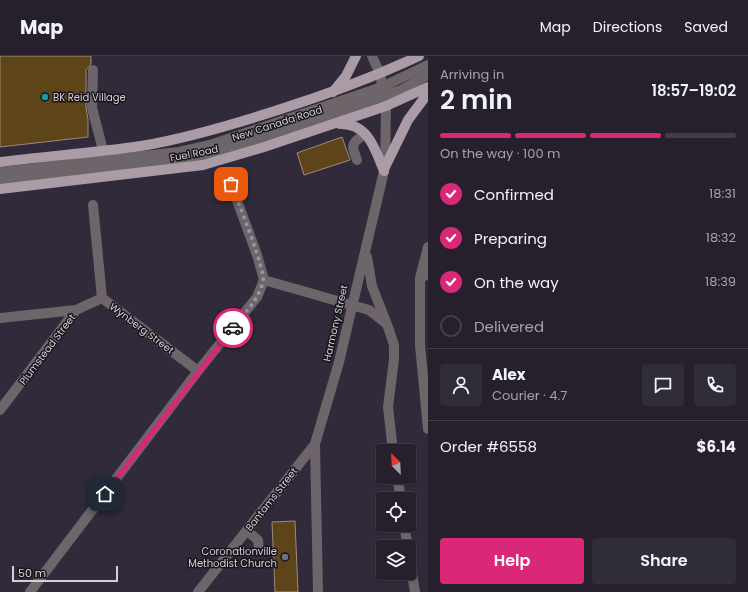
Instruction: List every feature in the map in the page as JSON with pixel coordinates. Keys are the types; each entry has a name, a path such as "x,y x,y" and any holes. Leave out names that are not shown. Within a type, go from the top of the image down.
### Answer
{"main road":[{"path":"333,92 346,76 356,56"},
{"path":"380,74 419,56"},
{"name":"Fuel Road","path":"0,162 141,146 195,135 246,121 333,92 380,74"},
{"path":"384,96 428,87"},
{"path":"385,169 408,120 428,93"},
{"name":"Fuel Road","path":"0,189 203,165 331,125 384,96"},
{"path":"331,125 349,124 356,126 365,134 375,148 385,169"}],"street":[{"name":"Harmony Street","path":"318,592 315,444 339,362 385,169 384,96 380,74 372,56"},
{"name":"New Canada Road","path":"0,172 194,149 384,96 428,65"},
{"path":"93,70 92,108 103,150"},
{"name":"New Canada Road","path":"0,181 182,161 230,148 384,96 401,90 428,75"},
{"path":"357,160 352,147 353,144 365,134"},
{"path":"30,592 198,371 257,297 264,280 257,255 231,184"},
{"name":"Wynberg Street","path":"93,205 102,298 198,371"},
{"path":"428,247 424,276 420,345 428,429"},
{"path":"366,249 372,286 394,345 394,359 388,407 392,444"},
{"path":"264,280 369,310 387,324"},
{"name":"Plumstead Street","path":"0,410 76,310 102,298"},
{"path":"0,318 76,310"},
{"name":"Bantams Street","path":"198,592 315,444"},
{"path":"247,530 258,540 259,550"},
{"path":"412,580 414,592"}],"building":[{"name":"BK Reid Village","path":"0,56 91,56 91,64 86,70 88,137 0,147"},
{"path":"342,137 350,160 304,175 297,153"},
{"name":"Coronationville Methodist Church","path":"295,521 298,592 275,592 272,522"}],"way so far":[{"path":"231,184 257,255 264,280 257,297 233,328"}],"place":[{"name":"BK Reid Village","path":"45,97"},
{"name":"Coronationville Methodist Church","path":"285,557"}],"route":[{"path":"105,494 198,371 233,328"}]}
